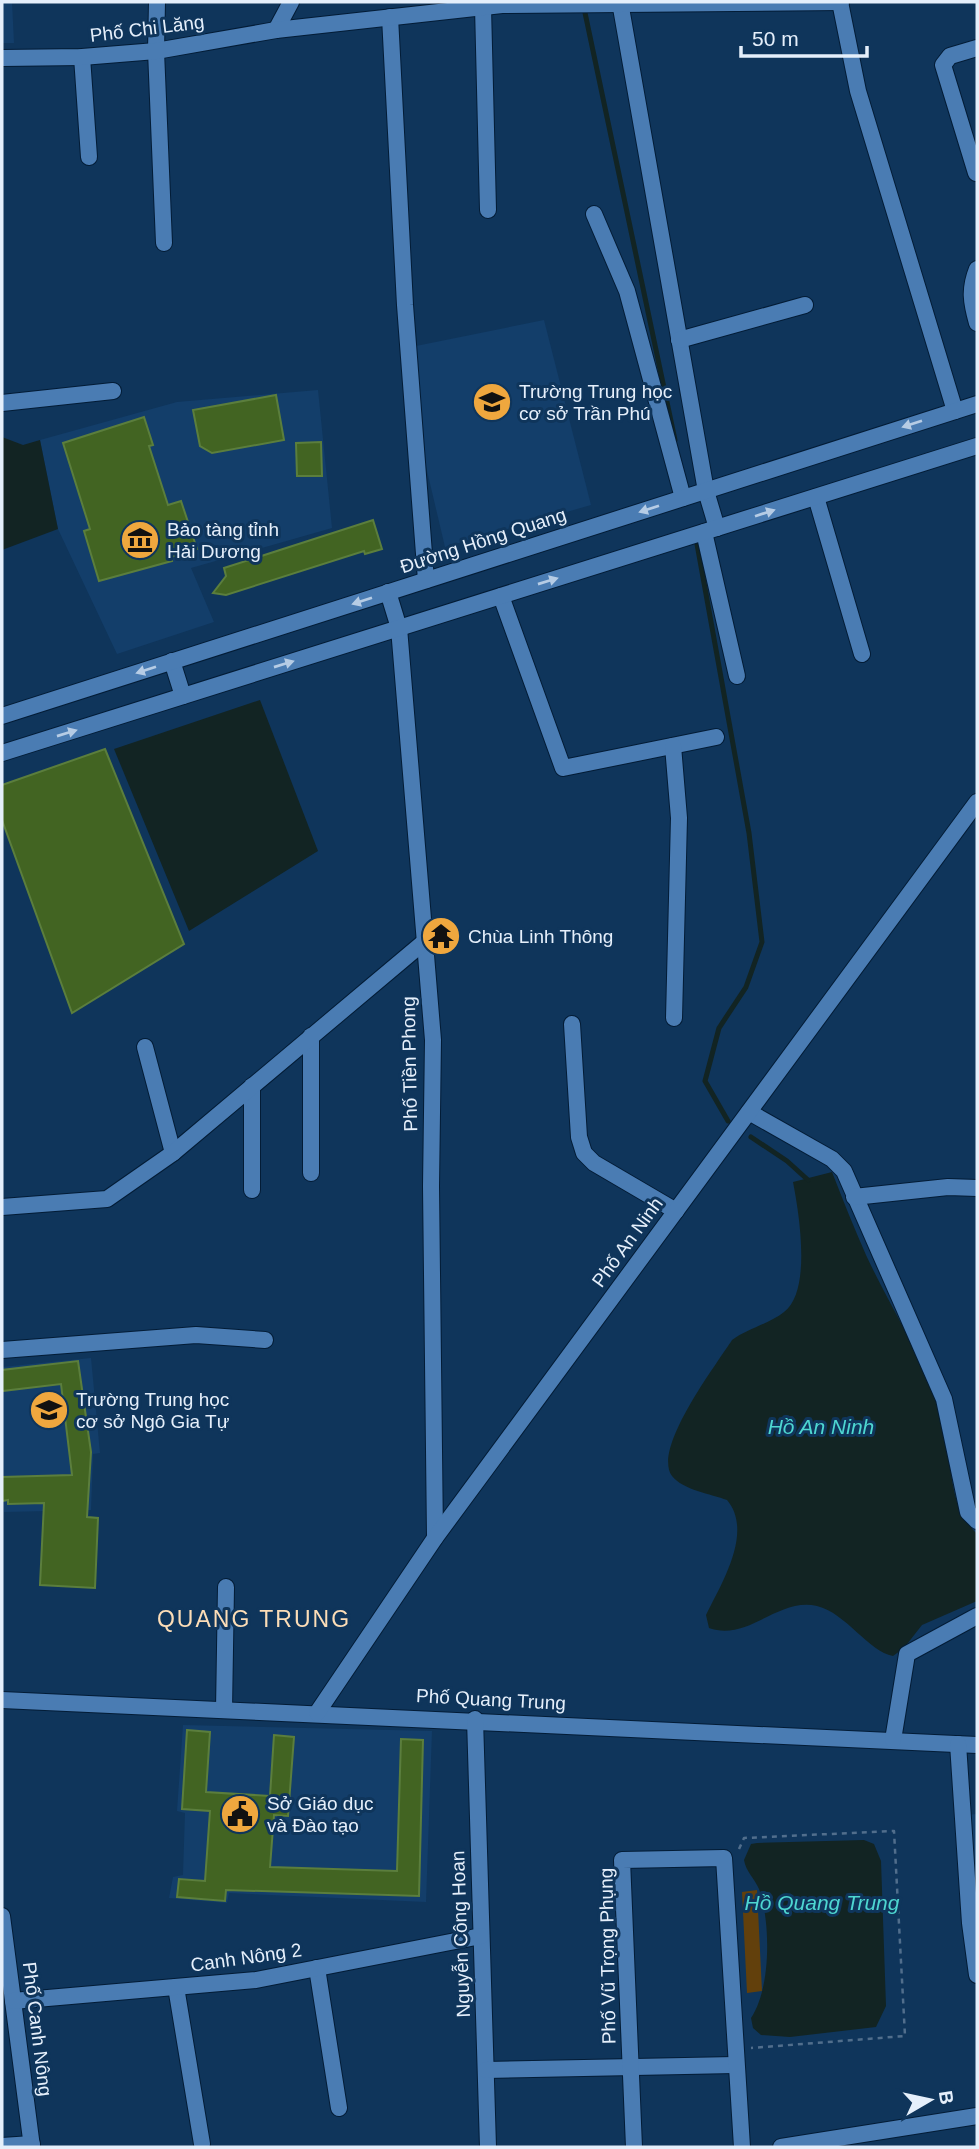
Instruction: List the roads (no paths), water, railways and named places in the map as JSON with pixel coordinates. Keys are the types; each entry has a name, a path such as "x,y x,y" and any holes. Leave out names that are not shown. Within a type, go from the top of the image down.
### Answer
{"street":[{"path":"157,2 156,51 164,243"},
{"path":"276,30 291,2"},
{"path":"840,2 858,91 955,411"},
{"name":"Phố Chi Lăng","path":"2,58 82,57 156,51 276,30 483,7 840,2"},
{"path":"620,3 737,676"},
{"path":"483,7 488,210"},
{"path":"390,17 405,305 426,580"},
{"path":"976,173 943,65 950,56 977,48"},
{"path":"82,57 89,157"},
{"path":"594,214 627,291 683,498"},
{"path":"977,269 971,284 970,302 977,323"},
{"path":"679,340 805,305"},
{"path":"2,403 113,391"},
{"name":"Đường Hồng Quang","path":"2,716 977,404"},
{"path":"2,753 977,446"},
{"path":"816,497 862,654"},
{"name":"Phố Tiền Phong","path":"388,592 398,628 433,1040 431,1186 435,1538"},
{"path":"501,596 563,768 716,737"},
{"path":"172,662 183,696"},
{"path":"673,746 679,818 674,1018"},
{"name":"Phố An Ninh","path":"317,1713 435,1538 749,1112 970,824 977,802"},
{"path":"2,1207 107,1199 173,1153 424,942"},
{"path":"572,1024 579,1138 584,1153 594,1163 676,1211"},
{"path":"311,1173 312,1036"},
{"path":"145,1047 173,1153"},
{"path":"251,1086 252,1190"},
{"path":"749,1112 832,1159 844,1171 944,1399 968,1512 977,1521"},
{"path":"854,1197 948,1188 977,1188"},
{"path":"2,1350 196,1335 265,1340"},
{"path":"224,1710 226,1587"},
{"path":"893,1740 907,1654 977,1616"},
{"name":"Phố Quang Trung","path":"2,1700 475,1719 977,1745"},
{"name":"Nguyễn Công Hoan","path":"475,1719 488,2147"},
{"path":"958,1744 970,1923 977,1975"},
{"name":"Phố Vũ Trọng Phụng","path":"634,2147 622,1860 724,1858 734,2057"},
{"name":"Phố Canh Nông","path":"2,1916 32,2146"},
{"name":"Canh Nông 2","path":"13,2001 256,1980 481,1936"},
{"path":"317,1968 339,2108"},
{"path":"176,1987 202,2144"},
{"path":"486,2070 631,2067 734,2057 742,2147"},
{"path":"781,2147 977,2116"},
{"path":"2,2146 32,2146"}],"water":[{"path":"2,437 23,445 40,440 58,529 2,550"},
{"path":"260,700 318,851 189,931 114,749"},
{"name":"Hồ An Ninh","path":"832,1172 866,1255 908,1336 936,1398 946,1435 955,1495 967,1522 977,1534 977,1601 922,1625 904,1648 893,1656 875,1647 838,1616 817,1606 789,1608 737,1629 723,1631 709,1628 706,1615 726,1573 736,1542 734,1513 727,1500 677,1481 672,1476 668,1463 671,1447 688,1407 732,1340 778,1316 793,1302 801,1270 801,1251 793,1182"},
{"name":"Hồ Quang Trung","path":"864,1840 874,1844 881,1861 886,2006 876,2027 790,2037 761,2035 753,2028 751,2018 762,1990 767,1937 759,1889 744,1860 751,1844"}],"waterway":[{"path":"584,8 675,440"},
{"path":"697,544 749,833 762,942 746,987 719,1028 705,1081 728,1121"},
{"path":"751,1137 787,1161 808,1180"}],"place":[{"name":"Trường Trung học cơ sở Trần Phú","path":"492,402"},
{"name":"Bảo tàng tỉnh Hải Dương","path":"140,540"},
{"name":"Chùa Linh Thông","path":"441,936"},
{"name":"Trường Trung học cơ sở Ngô Gia Tự","path":"49,1410"},
{"name":"Sở Giáo dục và Đào tạo","path":"240,1814"}],"district":[{"name":"QUANG TRUNG","path":"254,1619"}]}
